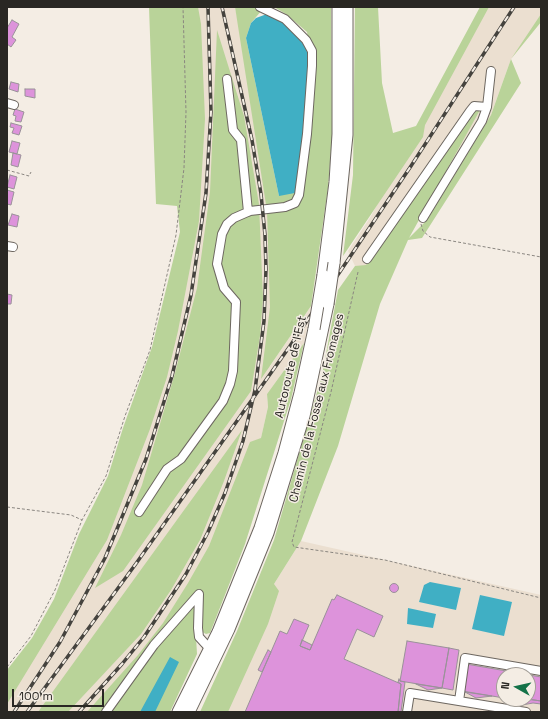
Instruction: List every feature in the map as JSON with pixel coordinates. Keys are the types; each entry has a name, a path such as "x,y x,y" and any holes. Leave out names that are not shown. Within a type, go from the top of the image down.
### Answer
{"highway":[{"name":"Autoroute de l’Est","path":"178,712 210,649 260,528 284,453 300,393 314,329 323,275 335,182 338,134 338,7"},
{"name":"Autoroute de l’Est","path":"189,712 229,629 268,533 304,416 328,304 334,263 347,135 347,7"}],"lane":[{"path":"139,512 167,469 181,459 223,401 230,384 234,364 236,302 224,288 217,264 220,241 228,224 234,218 248,212 285,207 295,203 299,195 307,134 312,50 306,40 285,19 260,7"},
{"path":"423,218 482,121 487,107 491,71"},
{"path":"227,79 233,130 241,140 248,212"},
{"path":"367,258 474,106 487,107"},
{"path":"106,712 154,645 199,594 199,637 210,649"},
{"path":"459,701 466,658 541,671"},
{"path":"407,712 410,693 526,712"}],"path":[{"path":"7,667 31,636 55,590 82,520 106,476 125,416 150,350 176,235 184,160 186,112 183,7"},
{"path":"7,170 29,176 31,172"},
{"path":"423,218 421,225 423,231 430,237 541,257"},
{"name":"Chemin de la Fosse aux Fromages","path":"358,272 331,392 292,542 294,547 386,560 541,598"},
{"path":"7,506 71,515 82,520"}],"shaded area":[{"path":"186,7 235,7 273,200 270,366 311,306 304,343 267,394 268,407 261,438 213,572 109,712 7,712 7,683 46,622 112,490 167,313 180,232"},
{"path":"481,7 541,7 541,22 511,59 491,115 427,220 420,217 372,276 355,266 348,251 371,216"},
{"path":"301,541 541,595 541,712 213,712 274,584"}],"green space":[{"path":"149,7 198,7 201,24 205,119 199,221 178,331 167,377 150,429 107,540 7,704 7,670 32,638 54,599 79,534 108,476 123,428 152,347 180,232 177,206 156,204"},
{"path":"235,7 259,7 262,10 251,23 246,38 279,196 310,51 307,32 286,14 274,7 331,7 332,138 328,188 311,306 261,379 270,307 267,211"},
{"path":"355,7 378,7 382,83 393,133 416,126 480,7 489,7 425,125 423,137 343,256 353,175"},
{"path":"541,14 541,22 511,59"},
{"path":"217,30 244,116 259,204 263,298 260,336 251,391 123,571 95,588 121,535 142,485 175,373 197,288 210,192"},
{"path":"511,59 521,83 422,238 408,240 380,304 338,446 301,541 274,584 279,591 268,624 228,712 200,712 237,631 274,540 322,375 338,290 355,266 366,265 392,226 476,110 480,110 409,238 427,220 491,115"},
{"path":"304,343 291,399 245,544 210,633 206,634 199,630 196,637 197,654 170,712 87,712 138,655 163,623 188,583 209,546 250,442 261,438 268,407 267,394"},
{"path":"242,430 224,481 200,540 171,590 141,634 68,712 38,712"}],"water":[{"path":"267,14 285,22 306,47 309,63 300,192 279,196 246,38 251,23 256,18"},
{"path":"430,582 461,588 456,610 419,602 424,585"},
{"path":"480,595 512,602 504,636 472,629"},
{"path":"408,608 436,614 433,628 407,624"},
{"path":"170,657 179,662 155,712 140,712"}],"building":[{"path":"12,20 19,24 12,37 16,40 11,47 7,44 7,28"},
{"path":"11,82 19,84 18,92 9,89"},
{"path":"25,89 35,89 35,98 25,96"},
{"path":"15,109 24,112 21,122 15,121 16,116 13,115"},
{"path":"11,123 22,126 19,135 12,133 14,128 10,127"},
{"path":"12,141 20,143 17,154 9,152"},
{"path":"13,153 21,155 18,167 11,165"},
{"path":"10,175 17,177 14,189 7,187"},
{"path":"7,190 14,192 11,205 7,204"},
{"path":"12,214 19,216 17,227 8,225"},
{"path":"7,294 12,295 11,304 7,304"},
{"path":"392,584 396,584 398,588 396,592 392,592 390,590 390,586"},
{"path":"337,595 383,616 374,637 357,629 344,659 401,684 398,712 245,712 280,631 287,634 294,619 309,625 300,646 310,650 332,599 334,600"},
{"path":"302,640 312,645 310,650 300,646"},
{"path":"407,641 449,648 442,688 400,681"},
{"path":"449,648 459,650 453,690 442,688"},
{"path":"268,650 271,652 262,672 258,670"},
{"path":"466,664 496,669 496,697 462,691"},
{"path":"536,676 541,677 541,701 536,700"},
{"path":"399,679 400,681 405,682 401,712 398,712 401,684 398,682"},
{"path":"416,684 442,688 428,690"},
{"path":"465,692 492,696 476,698"},
{"path":"536,700 541,701 541,704 536,703"}],"railway":[{"path":"14,712 60,642 105,558 146,459 172,376 191,295 206,193 211,112 208,7"},
{"path":"79,712 144,637 186,574 208,532 225,493 243,441 255,390 264,321 266,269 265,235 261,194 252,140 222,7"},
{"path":"27,712 135,565 290,346 411,166 514,7"}]}
